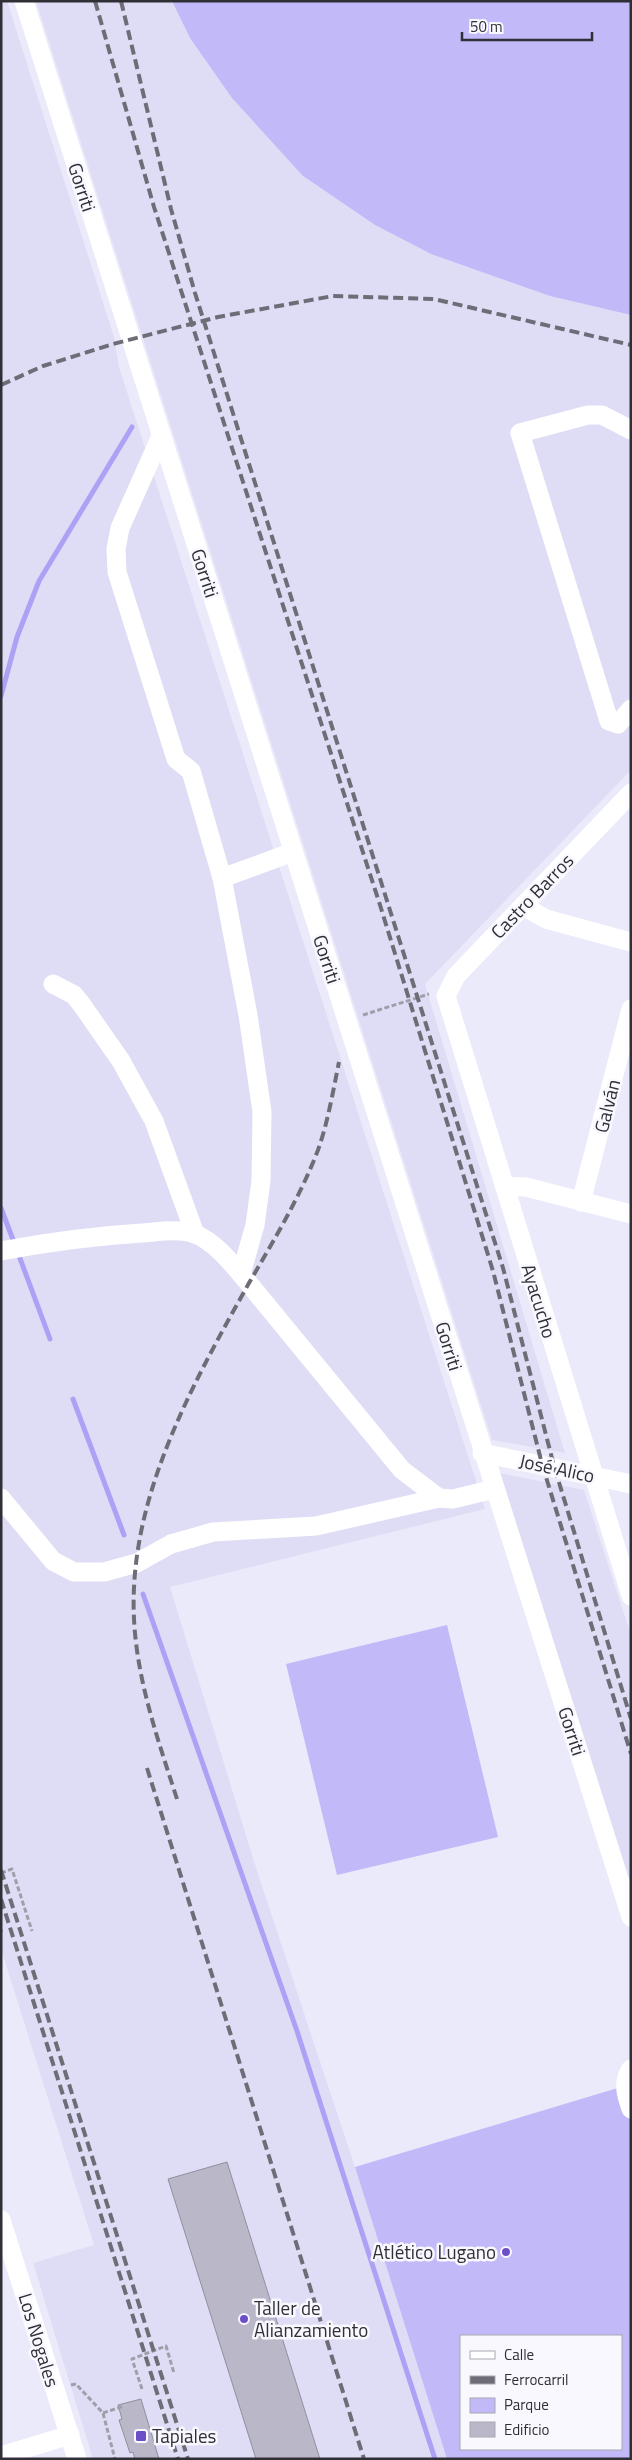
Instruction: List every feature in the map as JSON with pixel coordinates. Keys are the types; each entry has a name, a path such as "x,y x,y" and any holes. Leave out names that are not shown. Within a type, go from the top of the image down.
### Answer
{"street":[{"name":"Gorriti","path":"24,1 482,1453 631,1917"},
{"path":"631,430 602,415 588,415 520,433 609,721 618,724 631,709"},
{"path":"161,436 120,528 116,549 117,572 176,759 191,771 222,878 248,1015 262,1112 261,1181 255,1225 241,1274"},
{"name":"Castro Barros","path":"448,997 456,976 631,793"},
{"path":"222,878 293,852"},
{"path":"523,906 546,919 631,942"},
{"path":"54,984 74,995 126,1070 154,1121 195,1234 228,1260 241,1274 402,1470 439,1498"},
{"name":"Ayacucho","path":"448,997 504,1186 631,1596"},
{"name":"Galván","path":"581,1202 631,1009"},
{"path":"504,1186 526,1187 631,1214"},
{"path":"12,1249 126,1234 163,1231 195,1234"},
{"name":"José Alico","path":"482,1453 631,1484"},
{"path":"1,1498 53,1561 74,1572 104,1572 137,1563 171,1544 213,1532 316,1526 439,1498 453,1499 494,1489"},
{"path":"631,2069 626,2076 625,2094 631,2109"},
{"name":"Los Nogales","path":"1,2220 77,2459"},
{"path":"1,2456 70,2435"}],"path":[{"path":"346,1020 448,997"},
{"path":"1,1873 12,1869 32,1931"},
{"path":"142,2389 132,2359 166,2346 174,2373"},
{"path":"54,2390 76,2384 103,2413 115,2459"},
{"path":"103,2413 124,2406"}],"shaded area":[{"path":"1,1 7,1 114,337 119,367 485,1509 170,1587 257,1871 355,2167 447,2459 93,2459 33,2263 94,2245 1,1949"},
{"path":"36,1 172,1 190,38 303,176 375,225 431,254 550,296 631,315 631,770 425,984 565,1453 492,1440"},
{"path":"499,1473 584,1490 631,1635 631,1884"}],"green space":[{"path":"172,1 631,1 631,315 550,296 431,254 375,225 303,176 232,98 190,38"},
{"path":"447,1625 498,1837 337,1875 286,1664"},
{"name":"Atlético Lugano","path":"631,2084 631,2459 447,2459 355,2167"}],"building":[{"name":"Taller de Alianzamiento","path":"227,2162 320,2459 256,2459 168,2179"},
{"path":"141,2399 159,2459 135,2459 133,2452 130,2453 119,2420 122,2419 118,2405"}],"waterway":[{"path":"1,696 17,637 39,581 132,427"},
{"path":"1,1208 15,1245"},
{"path":"18,1253 50,1339"},
{"path":"73,1399 124,1535"},
{"path":"143,1594 297,2031 435,2459"}],"railway":[{"path":"95,1 154,207 380,905 493,1271 542,1464 631,1754"},
{"path":"121,1 171,209 195,293 503,1268 554,1466 631,1719"},
{"path":"1,385 43,366 113,344 218,317 333,296 434,299 631,345"},
{"path":"177,1799 150,1710 139,1665 134,1619 135,1574 141,1530 168,1444 186,1402 227,1322 286,1218 311,1167 325,1129 339,1062"},
{"path":"147,1768 364,2459"},
{"path":"1,1870 188,2459"},
{"path":"1,1899 178,2459"}],"place":[{"name":"Atlético Lugano","path":"506,2252"},
{"name":"Taller de Alianzamiento","path":"244,2319"},
{"name":"Tapiales","path":"141,2436"}]}
